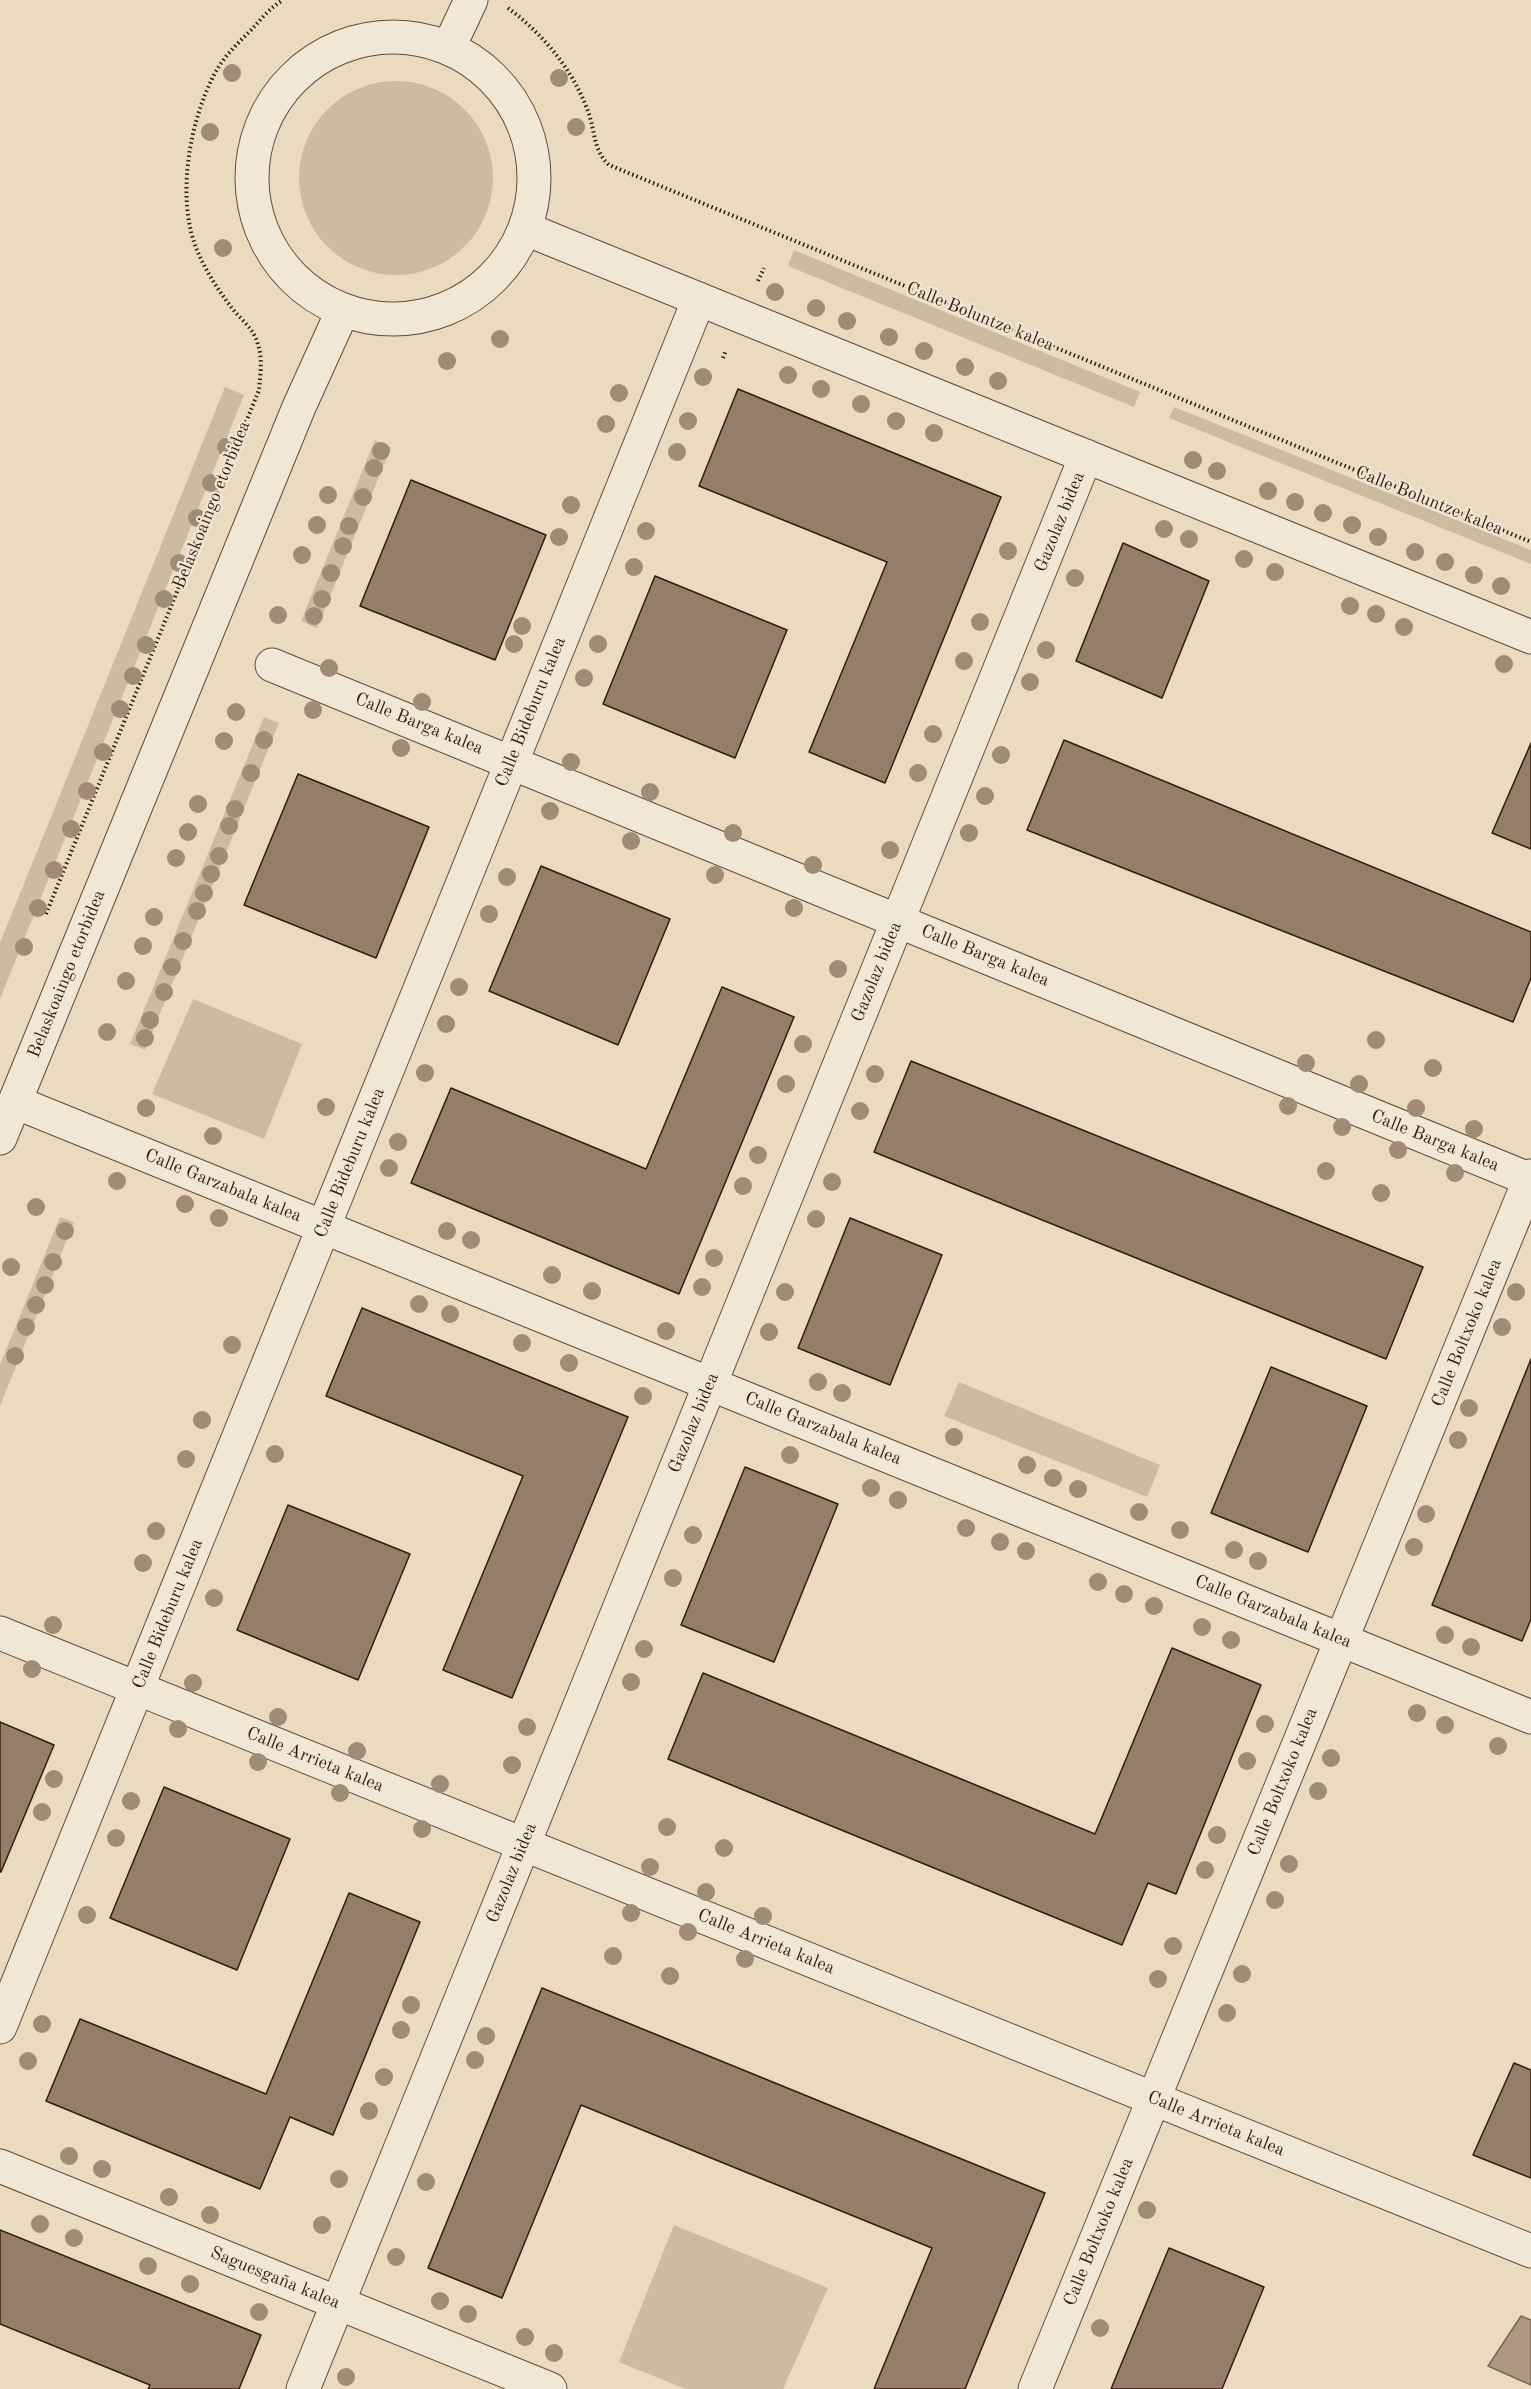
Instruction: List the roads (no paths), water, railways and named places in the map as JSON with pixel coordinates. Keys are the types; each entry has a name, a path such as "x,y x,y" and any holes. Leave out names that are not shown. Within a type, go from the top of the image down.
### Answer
{"street":[{"path":"449,47 471,0"},
{"path":"413,37 449,47 486,70 519,111 529,136 534,164 534,197 526,229 504,266 469,298 430,315 410,319 386,319 342,312 300,285 270,249 257,215 252,177 257,139 273,102 293,78 321,56 345,44 372,38 413,37"},
{"path":"526,229 1531,637"},
{"name":"Calle Bideburu kalea","path":"0,2027 699,299"},
{"name":"Belaskoaingo etorbidea","path":"0,1138 299,407 342,312"},
{"name":"Gazolaz bidea","path":"303,2389 1086,456"},
{"name":"Calle Barga kalea","path":"272,665 1531,1178"},
{"name":"Calle Garzabala kalea","path":"15,1102 1531,1717"},
{"name":"Calle Boltxoko kalea","path":"1035,2389 1531,1178"},
{"name":"Calle Arrieta kalea","path":"0,1633 1531,2251"},
{"name":"Saguesgaña kalea","path":"0,2166 550,2389"}]}
